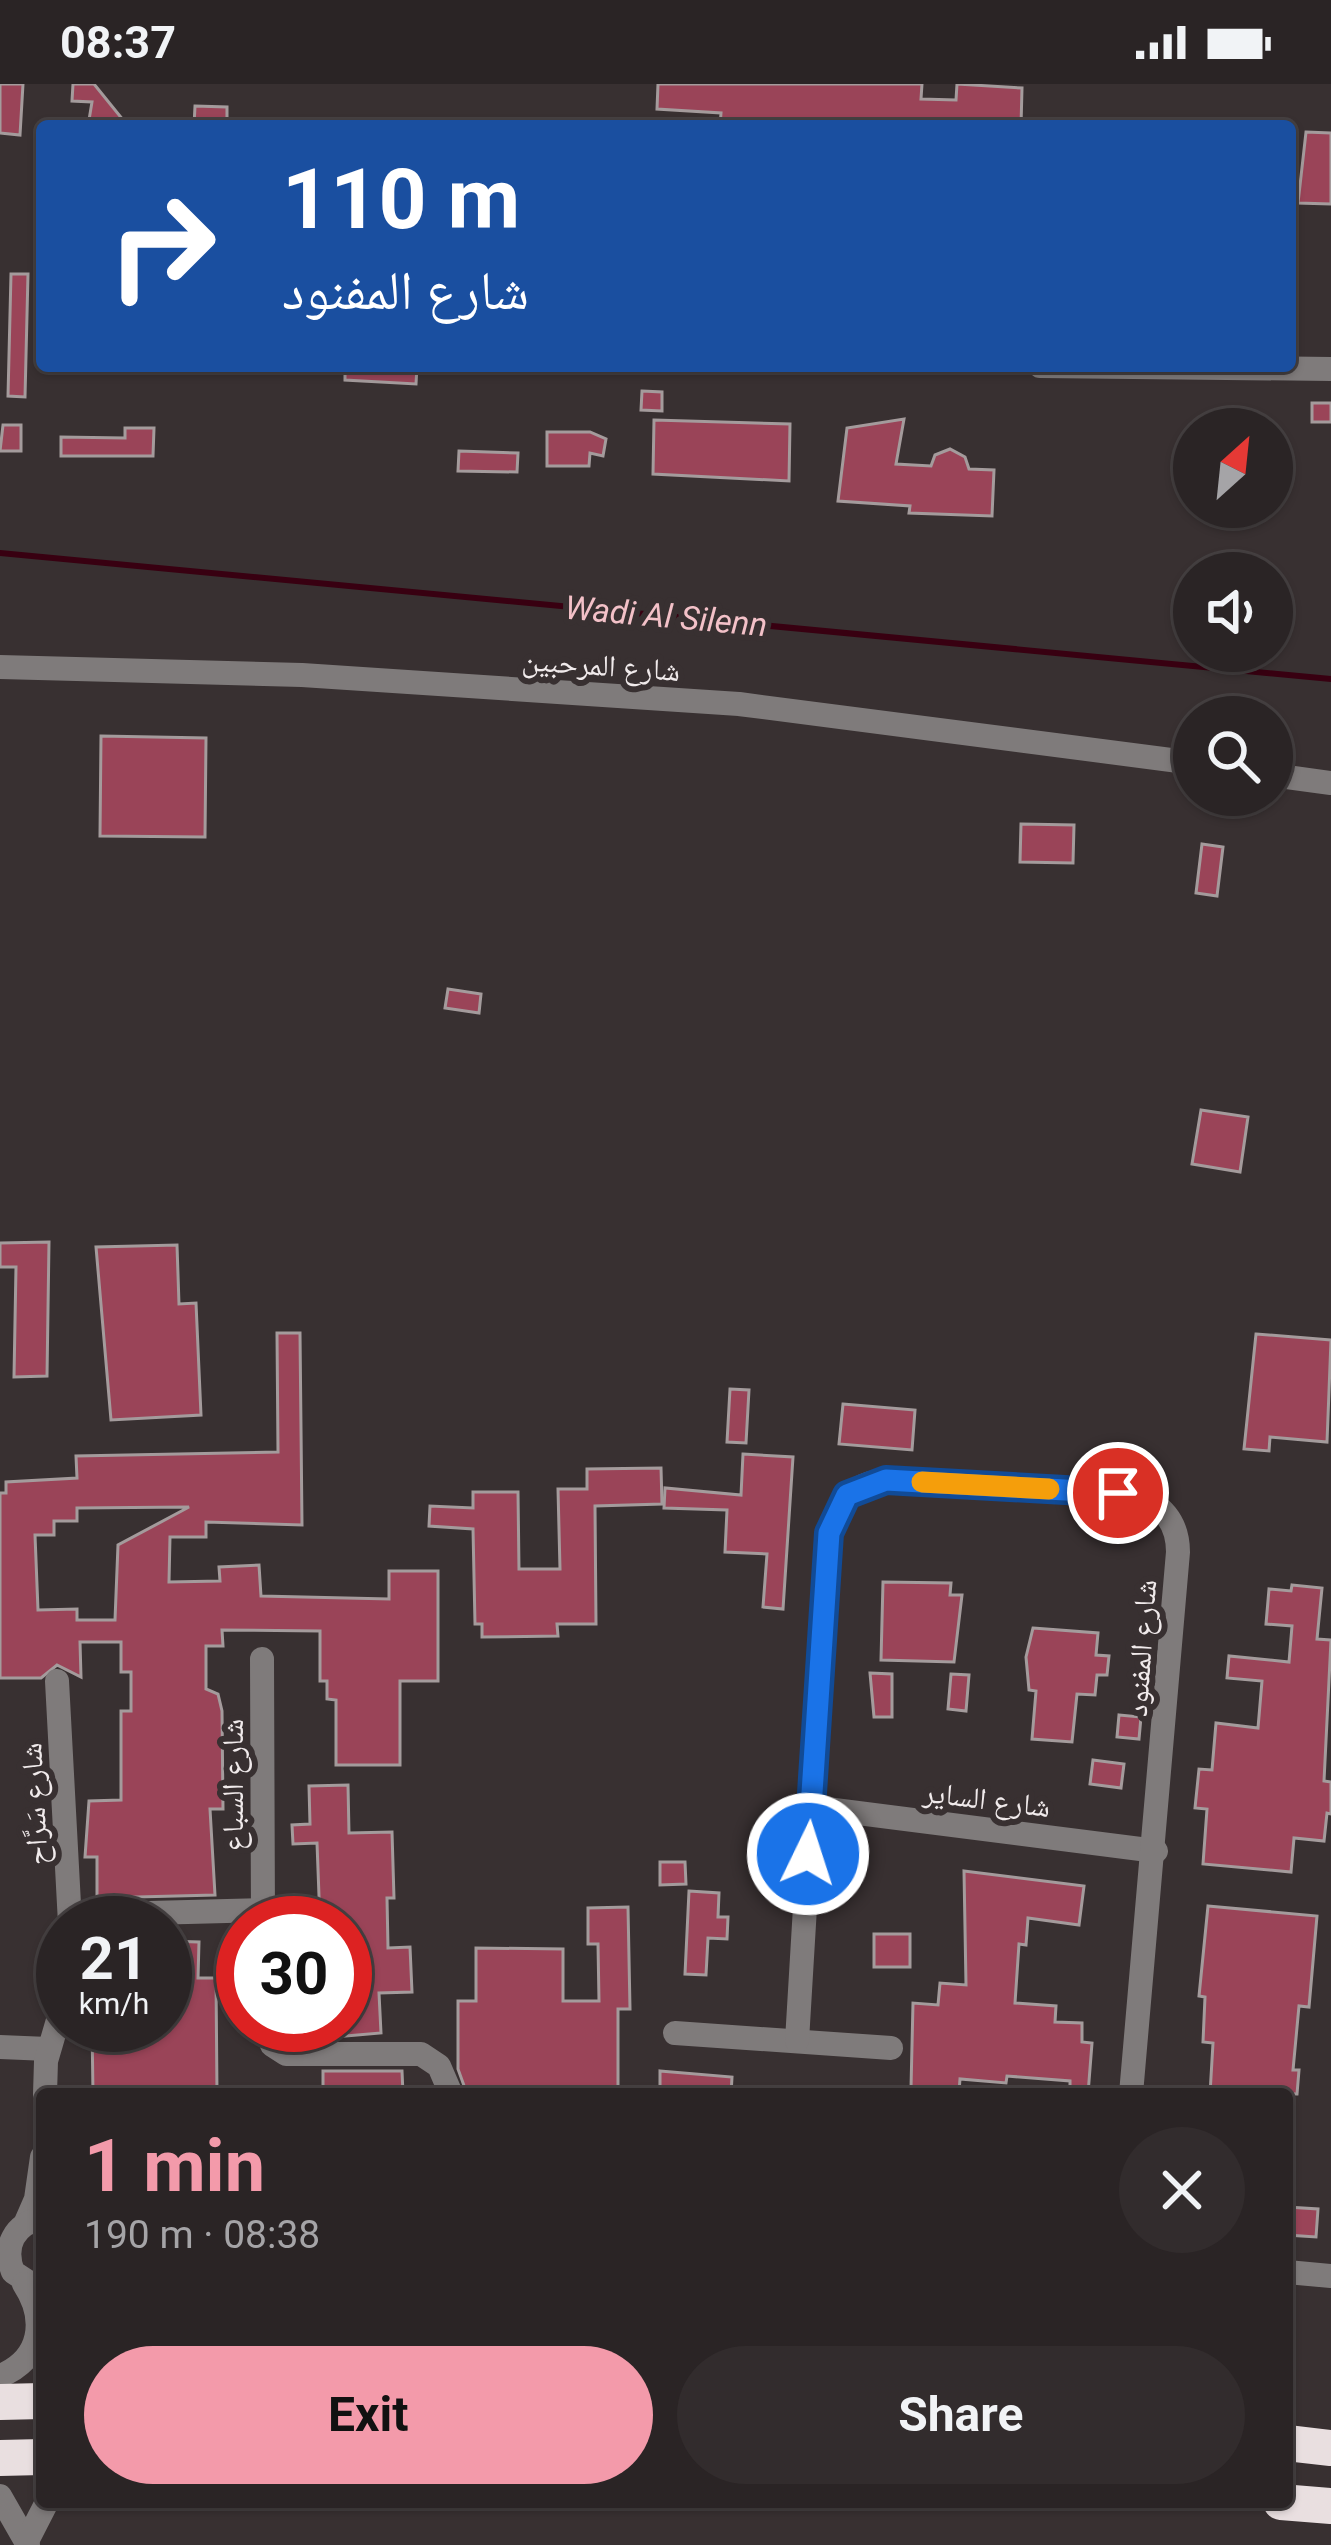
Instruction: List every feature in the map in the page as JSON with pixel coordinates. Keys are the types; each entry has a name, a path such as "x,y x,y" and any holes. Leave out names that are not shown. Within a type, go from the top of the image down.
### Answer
{"highway":[{"path":"0,2402 36,2401"},
{"path":"1293,2444 1331,2447"},
{"path":"0,2458 36,2457"},
{"path":"1293,2503 1331,2506"}],"street":[{"path":"1296,369 1331,369"},
{"name":"شارع المرحبين","path":"0,667 302,675 739,704 1173,760"},
{"path":"1293,778 1331,783"},
{"name":"شارع المفنود","path":"797,2042 829,1533 847,1495 886,1480 1132,1494 1162,1510 1178,1541 1156,1851 1132,2088"},
{"name":"شارع السباع","path":"262,1659 263,1896"},
{"name":"شارع سَرَّاح","path":"57,1681 69,1896"},
{"name":"شارع الساير","path":"811,1807 1156,1851"},
{"path":"675,2033 891,2048"},
{"path":"0,2047 36,2048"},
{"path":"45,2088 48,2052"},
{"path":"283,2052 421,2054 439,2066 448,2088"},
{"path":"36,2190 8,2260 36,2306"},
{"path":"1293,2273 1331,2276"},
{"path":"0,2376 23,2362 36,2339"},
{"path":"0,2496 27,2543"},
{"path":"27,2543 44,2508"}],"building":[{"path":"0,84 23,84 20,135 0,133"},
{"path":"73,84 94,84 123,120 89,120 92,102 72,101"},
{"path":"658,84 922,84 921,99 956,100 957,84 1022,88 1021,120 720,120 721,113 657,109"},
{"path":"195,106 227,107 227,120 194,120"},
{"path":"1306,132 1331,133 1331,204 1298,203"},
{"path":"11,274 28,274 25,397 8,396"},
{"path":"345,372 417,372 416,384 345,380"},
{"path":"642,391 662,392 662,411 641,410"},
{"path":"1312,403 1331,403 1331,422 1312,422"},
{"path":"904,419 896,464 931,466 935,455 950,449 965,457 969,469 994,470 992,516 909,513 910,506 838,501 847,428"},
{"path":"654,420 790,424 789,481 653,474"},
{"path":"3,425 21,425 21,451 0,451"},
{"path":"125,428 154,428 153,456 61,456 61,437 125,438"},
{"path":"547,432 590,432 606,439 603,456 590,453 589,466 547,466"},
{"path":"459,451 518,453 517,472 458,471"},
{"path":"101,736 206,738 205,837 100,836"},
{"path":"1021,824 1074,825 1073,863 1020,862"},
{"path":"1202,844 1223,847 1217,896 1196,893"},
{"path":"448,989 481,994 479,1013 445,1008"},
{"path":"1201,1110 1248,1117 1240,1172 1192,1164"},
{"path":"49,1242 47,1376 14,1377 16,1267 0,1267 0,1243"},
{"path":"177,1245 179,1304 196,1303 201,1415 111,1420 96,1247"},
{"path":"277,1333 300,1333 302,1525 206,1522 206,1537 170,1537 169,1582 220,1581 219,1567 259,1565 261,1596 389,1599 389,1571 438,1571 438,1681 400,1681 400,1765 336,1765 336,1700 327,1699 327,1681 320,1681 320,1631 222,1630 223,1646 206,1646 206,1689 218,1694 222,1711 223,1809 210,1809 215,1895 97,1896 97,1857 85,1857 89,1801 121,1800 121,1711 131,1711 131,1672 121,1672 121,1642 80,1642 81,1677 57,1665 41,1678 0,1678 0,1493 6,1493 6,1482 77,1478 76,1456 278,1452","holes":["189,1507 118,1545 115,1620 77,1620 77,1609 38,1610 35,1535 54,1535 54,1521 77,1521 77,1508"]},
{"path":"1256,1334 1331,1340 1327,1442 1270,1437 1269,1451 1244,1449"},
{"path":"730,1389 749,1390 746,1443 727,1442"},
{"path":"843,1404 915,1410 912,1450 839,1444"},
{"path":"743,1454 793,1457 783,1609 763,1607 767,1554 725,1552 727,1510 664,1508 665,1488 741,1495"},
{"path":"661,1468 662,1504 595,1506 596,1624 557,1624 558,1636 482,1637 482,1624 475,1624 473,1529 429,1526 430,1506 473,1508 473,1492 518,1492 519,1569 560,1569 558,1489 587,1489 587,1469"},
{"path":"883,1582 951,1583 950,1595 962,1595 954,1662 881,1660"},
{"path":"1292,1585 1322,1588 1317,1639 1331,1640 1324,1781 1331,1782 1331,1814 1327,1813 1324,1841 1294,1838 1291,1872 1203,1864 1207,1809 1195,1808 1199,1769 1212,1770 1216,1723 1258,1728 1262,1681 1227,1678 1229,1656 1289,1662 1292,1626 1266,1624 1269,1589 1291,1591"},
{"path":"1033,1628 1098,1633 1096,1655 1109,1656 1107,1675 1097,1675 1095,1695 1077,1694 1072,1742 1032,1739 1036,1691 1029,1690 1026,1657"},
{"path":"870,1673 892,1674 892,1717 874,1717"},
{"path":"951,1674 969,1675 966,1711 948,1709"},
{"path":"1119,1715 1141,1717 1139,1739 1117,1737"},
{"path":"1093,1760 1124,1764 1121,1788 1090,1784"},
{"path":"348,1785 349,1833 392,1832 394,1898 387,1898 388,1948 410,1947 412,1992 379,1993 381,2033 372,2034 372,1896 319,1896 317,1843 293,1844 292,1825 310,1824 309,1786"},
{"path":"660,1862 685,1862 686,1884 660,1885"},
{"path":"964,1871 1084,1886 1079,1925 1028,1918 1026,1945 1019,1944 1015,2003 1056,2006 1055,2022 1082,2023 1082,2042 1092,2043 1088,2088 1070,2088 1070,2081 1007,2076 1006,2083 960,2079 959,2088 911,2088 913,2003 938,2005 940,1983 966,1985"},
{"path":"689,1891 719,1893 718,1917 728,1917 727,1939 708,1938 706,1975 685,1974"},
{"path":"1208,1906 1317,1916 1309,2007 1299,2006 1293,2070 1299,2070 1297,2094 1293,2088 1210,2088 1213,2043 1203,2042 1205,1997 1199,1996"},
{"path":"628,1907 630,2009 618,2009 618,2088 465,2088 458,2069 458,2001 476,2001 476,1948 563,1949 563,2001 599,2001 598,1944 588,1944 588,1908"},
{"path":"874,1934 910,1934 910,1967 874,1967"},
{"path":"192,1942 199,1942 198,1978 216,1978 217,2088 93,2088 92,2052 192,2052"},
{"path":"323,2071 402,2071 403,2088 323,2088"},
{"path":"660,2071 732,2077 731,2088 660,2088"},
{"path":"1293,2207 1318,2209 1316,2237 1293,2235"}],"waterway":[{"name":"Wadi Al Silenn","path":"0,553 1331,679"}],"slow traffic":[{"path":"922,1482 1049,1489"}],"route":[{"path":"808,1854 829,1533 831,1519 847,1495 859,1486 886,1480 1118,1493"}]}
